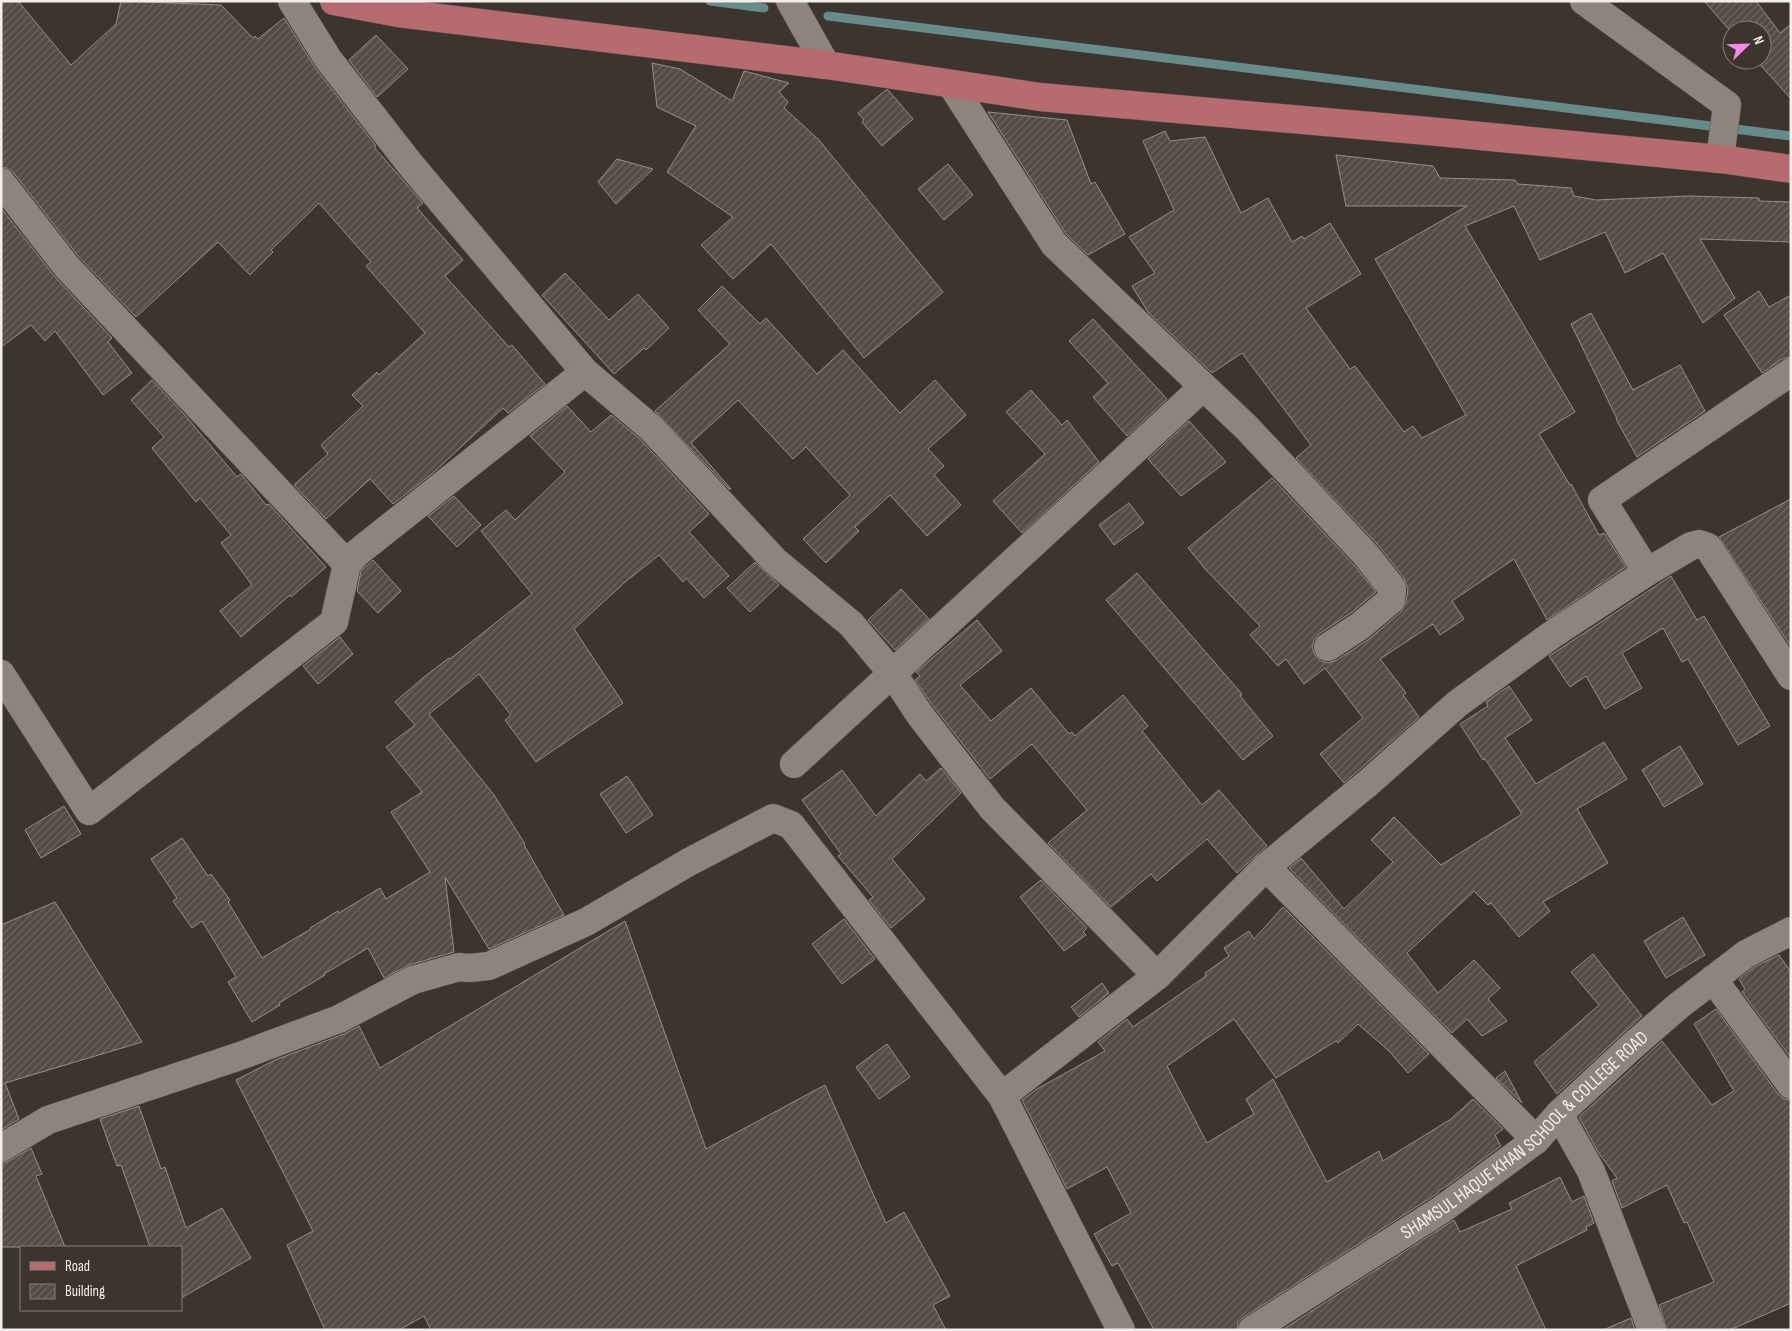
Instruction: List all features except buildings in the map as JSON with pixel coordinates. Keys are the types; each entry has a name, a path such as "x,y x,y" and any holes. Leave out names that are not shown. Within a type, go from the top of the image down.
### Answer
{"main road":[{"path":"334,1 404,7 826,65 1040,97 1438,132 1721,151 1791,169"}],"street":[{"path":"292,1 328,59 410,164 586,372 651,428 776,561 851,624 894,674 920,715 992,808 1156,976"},
{"path":"790,1 826,65"},
{"path":"1584,1 1727,105 1721,151"},
{"path":"951,84 1054,244 1247,428 1366,555 1392,588 1391,600 1360,626 1328,647"},
{"path":"1,182 67,267 347,564"},
{"path":"1,674 89,811 334,622 347,564 356,553 586,372"},
{"path":"1647,572 1602,500 1791,372"},
{"path":"794,764 894,674 1203,387"},
{"path":"1002,1096 1156,976 1266,867 1368,783 1457,704 1550,636 1647,572 1691,546 1699,544 1708,547 1791,676"},
{"path":"1,1148 48,1120 240,1056 339,1019 413,980 459,967 489,966 586,922 689,862 773,818 791,825 1002,1096 1121,1330"},
{"path":"1266,867 1536,1140"},
{"name":"SHAMSUL HAQUE KHAN SCHOOL & COLLEGE ROAD","path":"1252,1330 1440,1210 1536,1140 1559,1114 1677,1007 1746,954 1791,930"},
{"path":"1713,979 1791,1085"},
{"path":"1559,1114 1591,1171 1652,1330"}],"waterway":[{"path":"710,1 764,8"},
{"path":"828,16 1791,136"}]}
